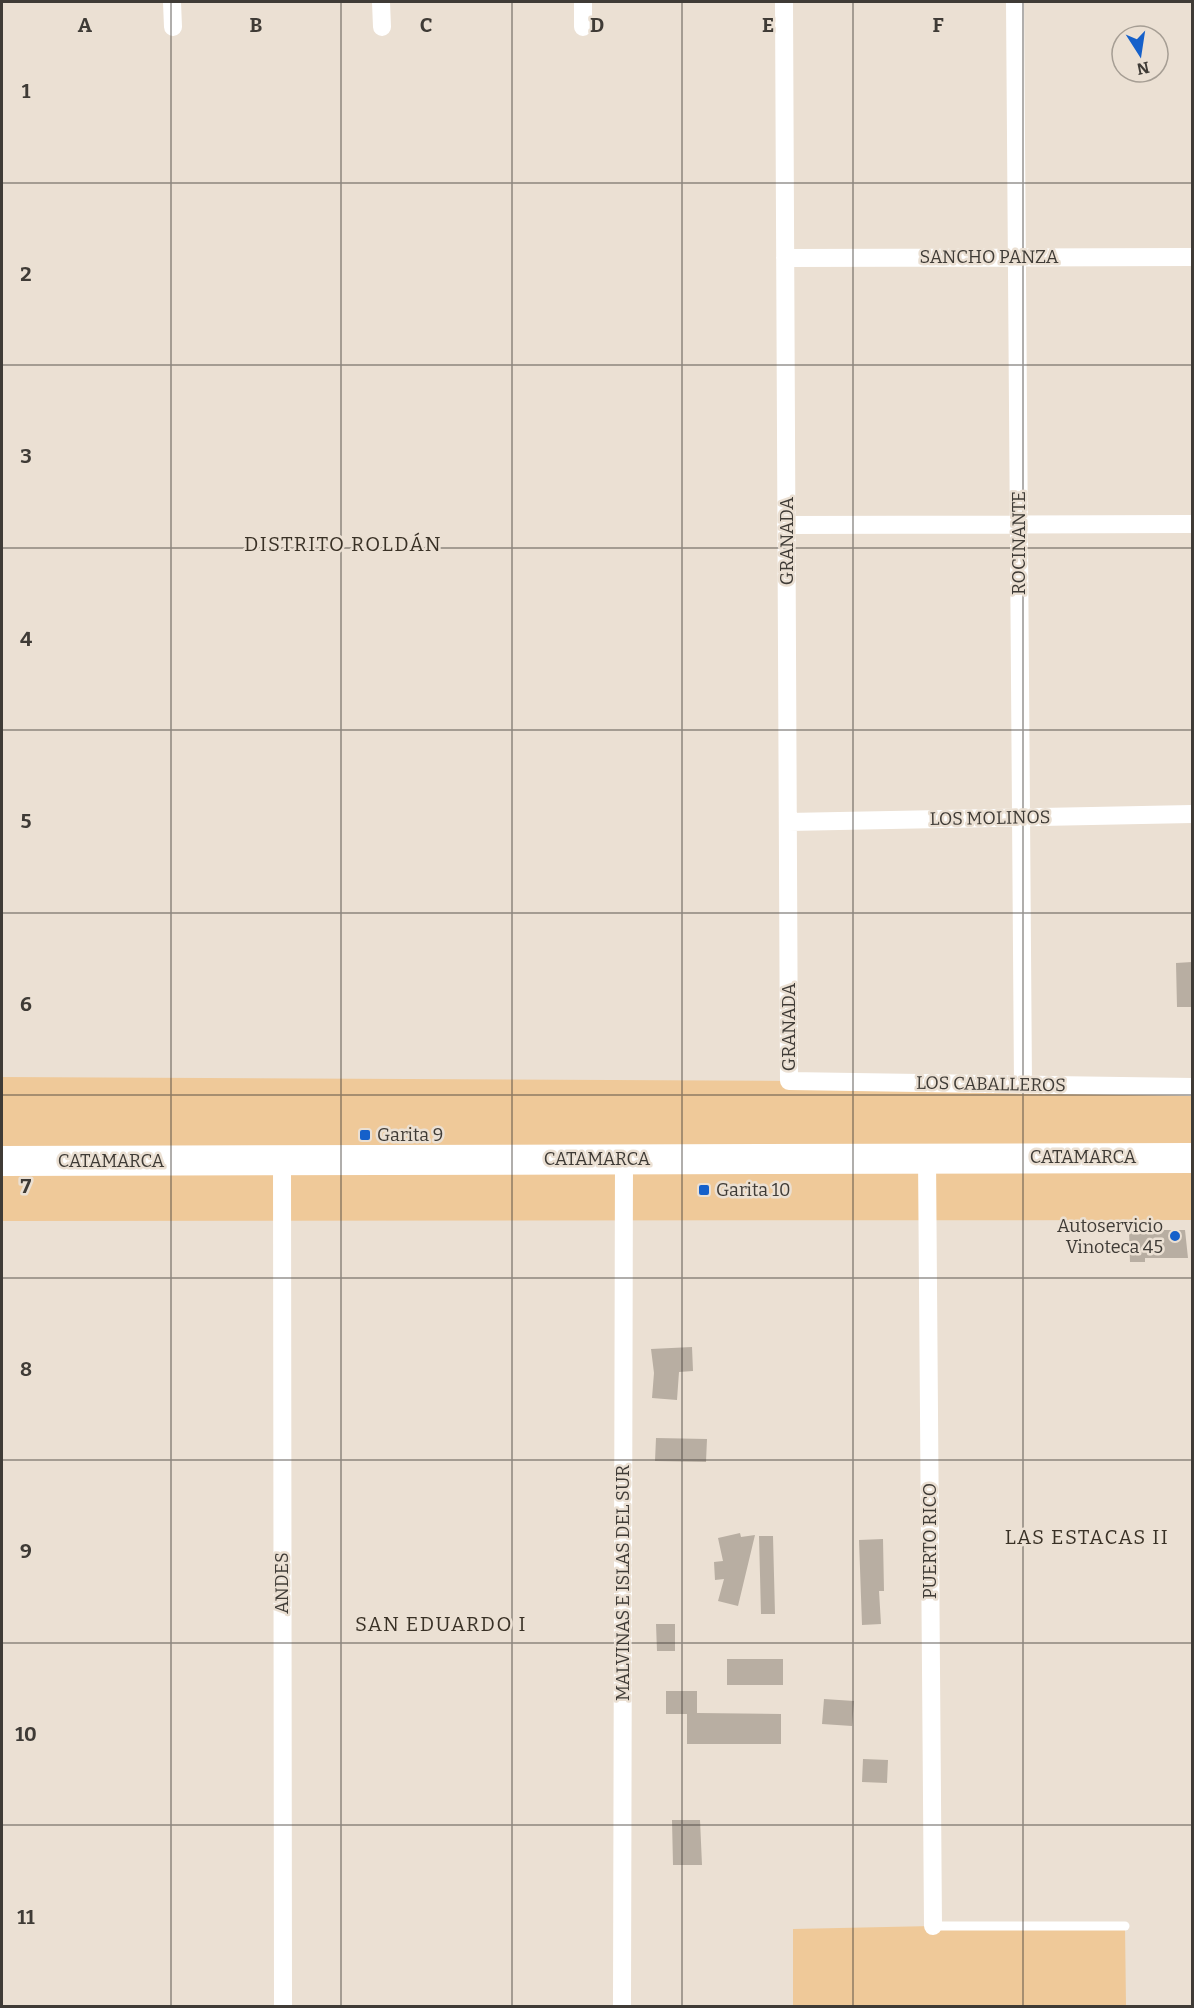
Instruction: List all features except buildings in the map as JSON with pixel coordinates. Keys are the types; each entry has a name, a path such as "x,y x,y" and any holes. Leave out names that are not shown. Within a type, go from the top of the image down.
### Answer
{"main road":[{"name":"CATAMARCA","path":"2,1161 1192,1158"}],"street":[{"path":"172,2 172,27"},
{"path":"381,2 382,27"},
{"path":"583,2 584,27"},
{"name":"GRANADA","path":"784,2 789,1081"},
{"name":"ROCINANTE","path":"1015,2 1023,1085"},
{"name":"SANCHO PANZA","path":"785,258 1192,257"},
{"path":"786,525 1192,524"},
{"name":"LOS MOLINOS","path":"788,822 1192,814"},
{"name":"LOS CABALLEROS","path":"789,1081 1192,1086"},
{"name":"PUERTO RICO","path":"927,1157 933,1926"},
{"name":"MALVINAS E ISLAS DEL SUR","path":"622,2007 624,1159"},
{"name":"ANDES","path":"282,1160 283,2007"}],"lane":[{"path":"933,1926 1125,1926"}],"shaded area":[{"path":"2,1077 789,1081 1192,1087 1192,1220 2,1221"},
{"path":"1125,1926 1126,2006 793,2006 793,1929"}],"place":[{"name":"Garita 9","path":"365,1135"},
{"name":"Garita 10","path":"704,1190"},
{"name":"Autoservicio Vinoteca 45","path":"1175,1236"}],"district":[{"name":"DISTRITO ROLDÁN","path":"343,544"},
{"name":"LAS ESTACAS II","path":"1087,1537"},
{"name":"SAN EDUARDO I","path":"441,1624"}]}
